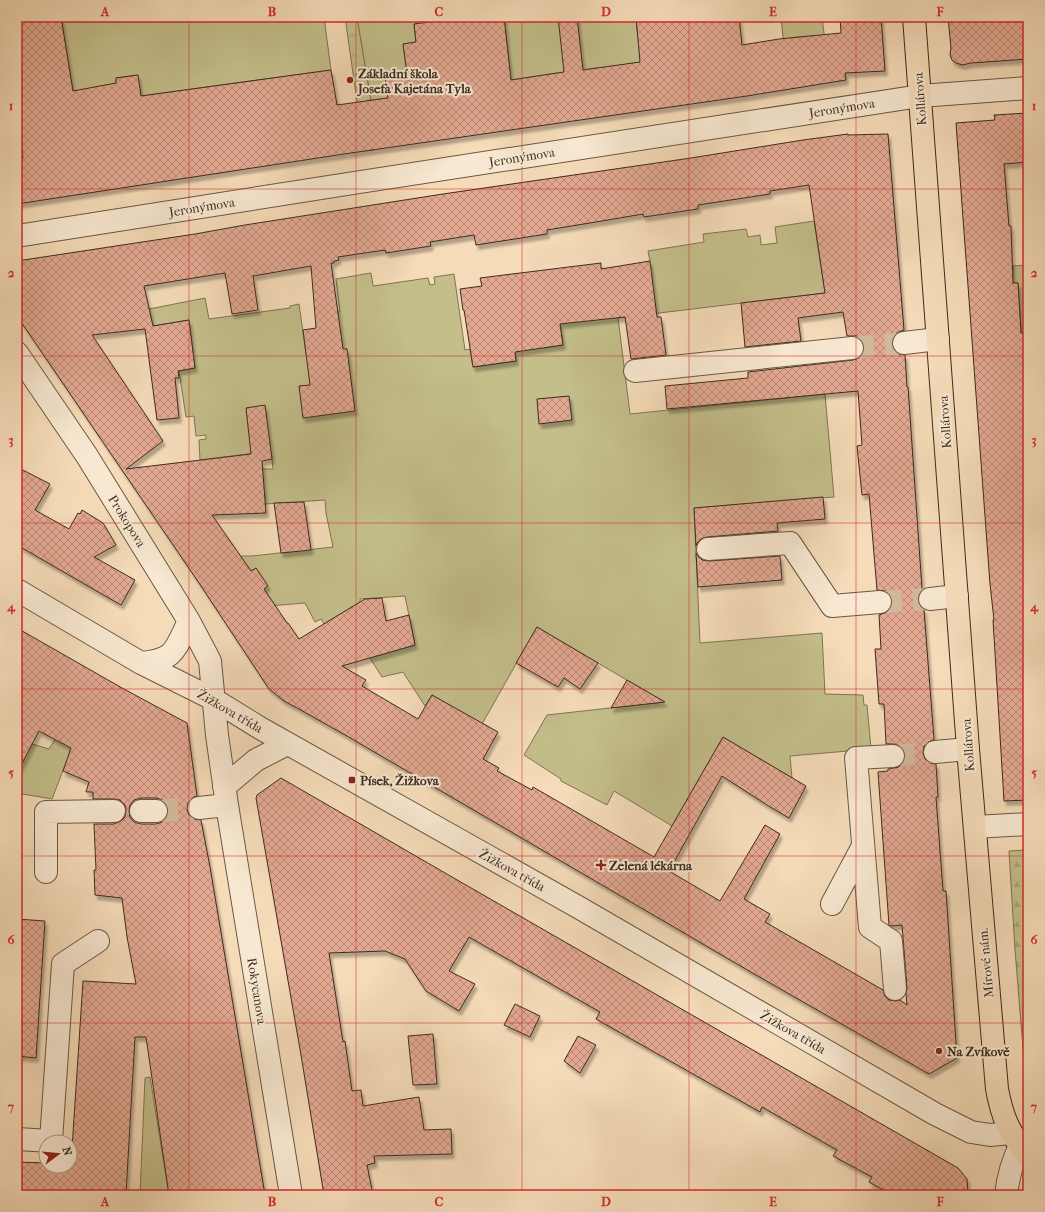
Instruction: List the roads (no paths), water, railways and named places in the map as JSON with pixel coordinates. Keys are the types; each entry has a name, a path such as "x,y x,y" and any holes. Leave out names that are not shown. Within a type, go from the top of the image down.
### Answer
{"main road":[{"name":"Kollárova","path":"914,17 975,827"},
{"name":"Mírové nám.","path":"975,827 997,1089 1003,1113 1020,1145"}],"street":[{"name":"Jeronýmova","path":"17,236 920,96 1028,88"},
{"path":"904,343 938,339"},
{"path":"635,371 852,348"},
{"name":"Prokopova","path":"17,353 87,456 189,621 210,661 213,699"},
{"path":"708,549 790,543 832,606 880,602"},
{"name":"Žižkova třída","path":"17,590 141,663 213,699 287,744 578,907 947,1120 971,1132 990,1135 1020,1145"},
{"path":"930,598 957,596"},
{"path":"141,663 156,662 165,658 174,651 189,621"},
{"name":"Rokycanova","path":"213,699 225,796 291,1195"},
{"path":"199,808 225,796 256,760 287,744"},
{"path":"935,752 968,749"},
{"path":"894,756 856,758 870,927 891,941 896,989"},
{"path":"46,872 46,812 114,811"},
{"path":"975,827 1028,824"},
{"path":"832,904 863,846"},
{"path":"17,1139 51,1141 63,964 98,942"},
{"path":"1006,1195 1010,1171 1020,1145"}],"tunnel":[{"path":"852,348 904,343"},
{"path":"880,602 930,599"},
{"path":"893,756 935,752"},
{"path":"156,811 199,808"}],"place":[{"name":"Základní škola Josefa Kajetána Tyla","path":"350,80"},
{"name":"Písek, Žižkova","path":"352,780"},
{"name":"Zelená lékárna","path":"601,865"},
{"name":"Na Zvíkově","path":"939,1051"}]}
